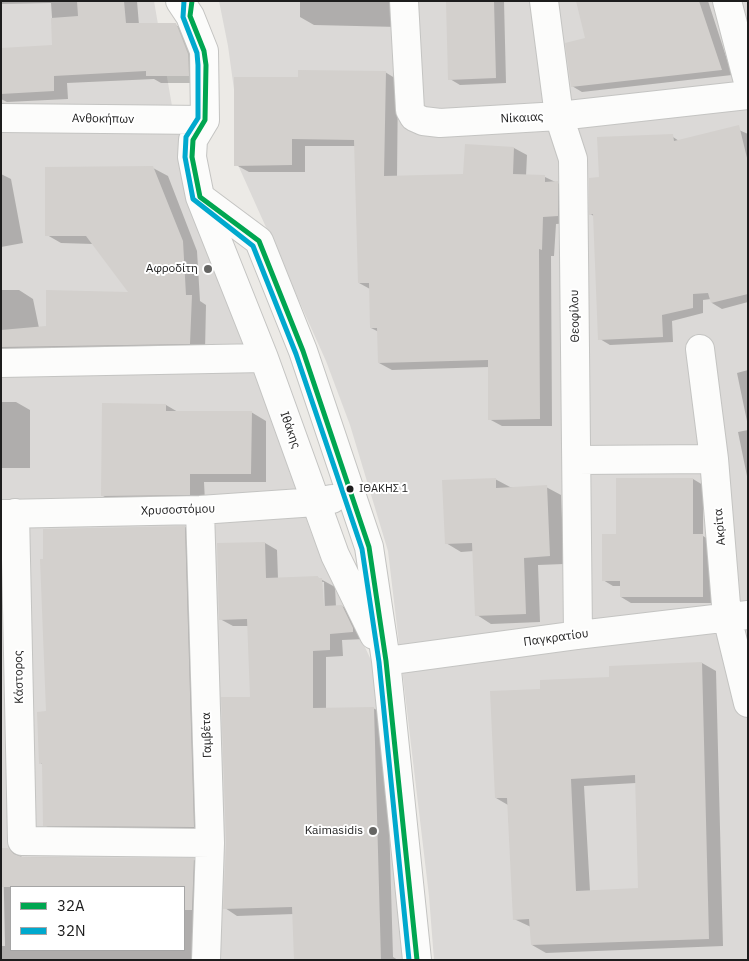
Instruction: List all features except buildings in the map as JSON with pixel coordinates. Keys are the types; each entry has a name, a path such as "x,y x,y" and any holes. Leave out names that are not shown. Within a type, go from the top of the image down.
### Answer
{"street":[{"name":"Νίκαιας","path":"404,1 409,98 414,117 423,121 440,123 559,116 748,95"},
{"name":"Θεοφίλου","path":"544,1 559,116 573,159 578,635"},
{"path":"727,1 748,82"},
{"path":"187,6 204,52 205,120"},
{"name":"Ανθοκήπων","path":"1,118 205,120"},
{"name":"Ιθάκης","path":"205,120 193,140 192,157 200,197 264,358 335,555 386,661"},
{"name":"Ιθάκης","path":"200,197 259,241 303,352 353,493 369,547 386,661 417,960"},
{"name":"Ακρίτα","path":"700,349 748,703"},
{"path":"1,362 264,358"},
{"path":"576,460 714,459"},
{"name":"Χρυσοστόμου","path":"8,513 200,510 316,502 353,493"},
{"name":"Γαμβέτα","path":"200,510 210,843 206,960"},
{"name":"Κάστορος","path":"8,513 22,841 210,843"},
{"name":"Παγκρατίου","path":"386,661 737,616"}],"shaded area":[{"path":"1,1 154,1 172,106 195,204 312,535 388,696 409,960 1,960"},
{"path":"219,1 748,1 748,960 434,960 429,896 388,551 350,425 326,361 234,156 236,104 228,46"}],"transit line":[{"name":"32Ν","path":"184,1 183,17 197,53 198,65 198,118 186,137 185,157 193,199 253,246 296,354 362,549 379,662 409,960"},
{"name":"32Α","path":"192,1 190,16 204,51 206,65 205,120 193,140 192,157 200,197 259,241 303,351 369,547 386,661 417,960"}],"place":[{"name":"Αφροδίτη","path":"208,269"},
{"name":"ΙΘΑΚΗΣ 1","path":"350,489"},
{"name":"Kaimasidis","path":"373,831"}]}
